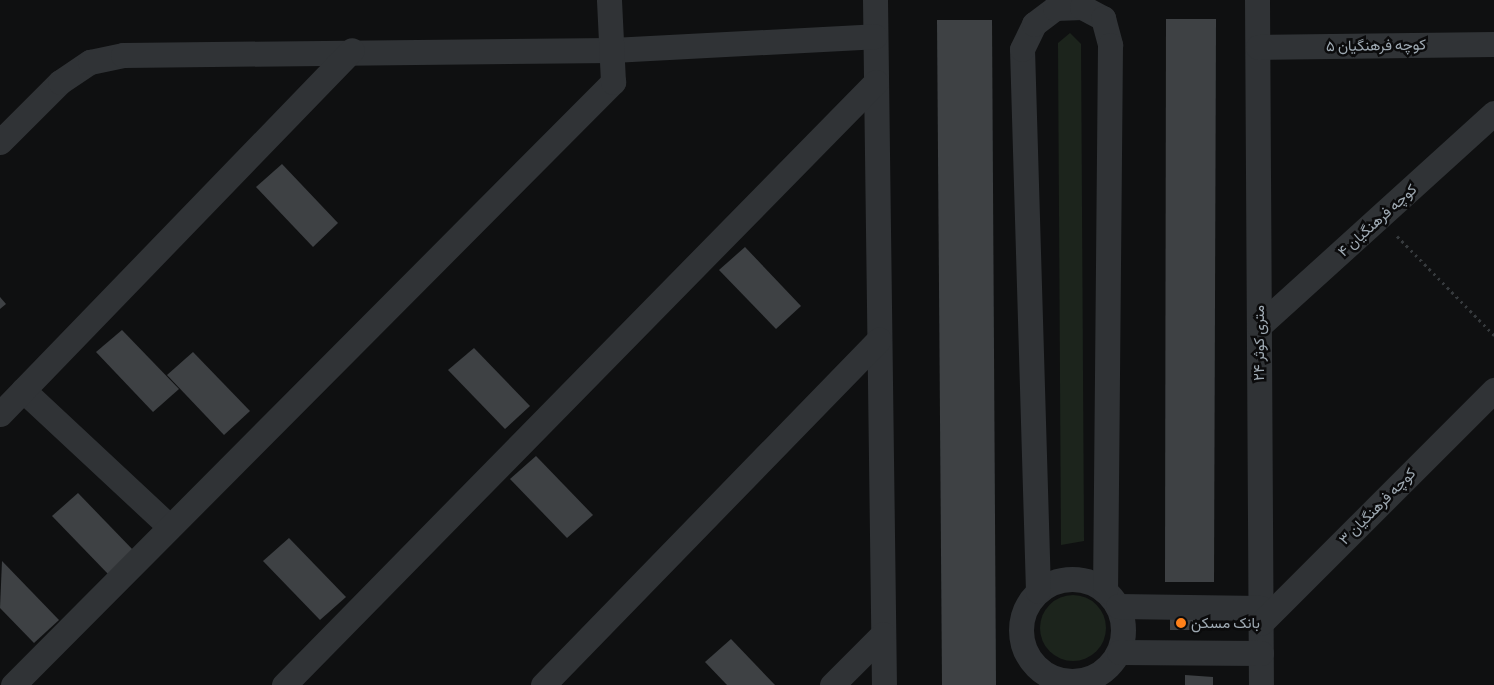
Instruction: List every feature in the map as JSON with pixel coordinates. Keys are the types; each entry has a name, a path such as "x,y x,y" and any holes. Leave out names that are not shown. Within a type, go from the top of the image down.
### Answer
{"street":[{"path":"13,685 169,526 613,82 609,0"},
{"path":"875,0 884,685"},
{"name":"۲۴ متری کوثر","path":"1257,0 1261,685"},
{"path":"1038,591 1022,49 1034,24 1055,8 1082,7 1103,18 1110,45 1112,599 1123,630 1110,668"},
{"path":"0,142 60,82 90,62 123,55 352,50 612,50 875,36"},
{"name":"کوچه فرهنگیان ۵","path":"1258,47 1494,44"},
{"path":"0,414 352,50"},
{"path":"284,685 876,82"},
{"name":"کوچه فرهنگیان ۴","path":"1259,326 1494,113"},
{"path":"543,685 879,340"},
{"path":"24,390 169,526"},
{"name":"کوچه فرهنگیان ۳","path":"1261,615 1494,390"},
{"path":"1261,615 1112,599 1079,579 1065,579 1038,591 1029,602 1021,630 1023,644 1038,677 1065,680 1093,676 1110,668 1261,653"},
{"path":"832,685 883,634"}],"path":[{"path":"1379,218 1494,334"}],"shaded area":[{"path":"1070,33 1081,44 1084,541 1061,545 1058,43"},
{"path":"1073,595 1085,598 1096,605 1103,616 1106,628 1103,640 1096,651 1085,658 1073,661 1061,658 1050,651 1043,640 1040,628 1043,616 1050,605 1061,598"}],"building":[{"path":"1166,19 1216,19 1214,582 1165,582"},
{"path":"937,20 992,20 996,685 942,685"},
{"path":"282,164 338,223 313,247 256,187"},
{"path":"745,247 801,306 776,329 719,270"},
{"path":"0,297 6,304 0,309"},
{"path":"122,330 179,389 153,412 96,352"},
{"path":"474,348 530,406 505,429 448,370"},
{"path":"193,352 250,411 224,435 167,375"},
{"path":"536,456 593,515 567,538 510,479"},
{"path":"78,493 135,552 109,575 52,516"},
{"path":"289,538 346,597 320,620 263,561"},
{"path":"2,561 59,620 34,643 0,608"},
{"name":"بانک مسکن","path":"1170,615 1193,616 1193,630 1170,630"},
{"path":"731,639 775,685 727,685 705,662"},
{"path":"1185,675 1213,677 1213,685 1185,685"}],"place":[{"name":"بانک مسکن","path":"1181,623"}]}
